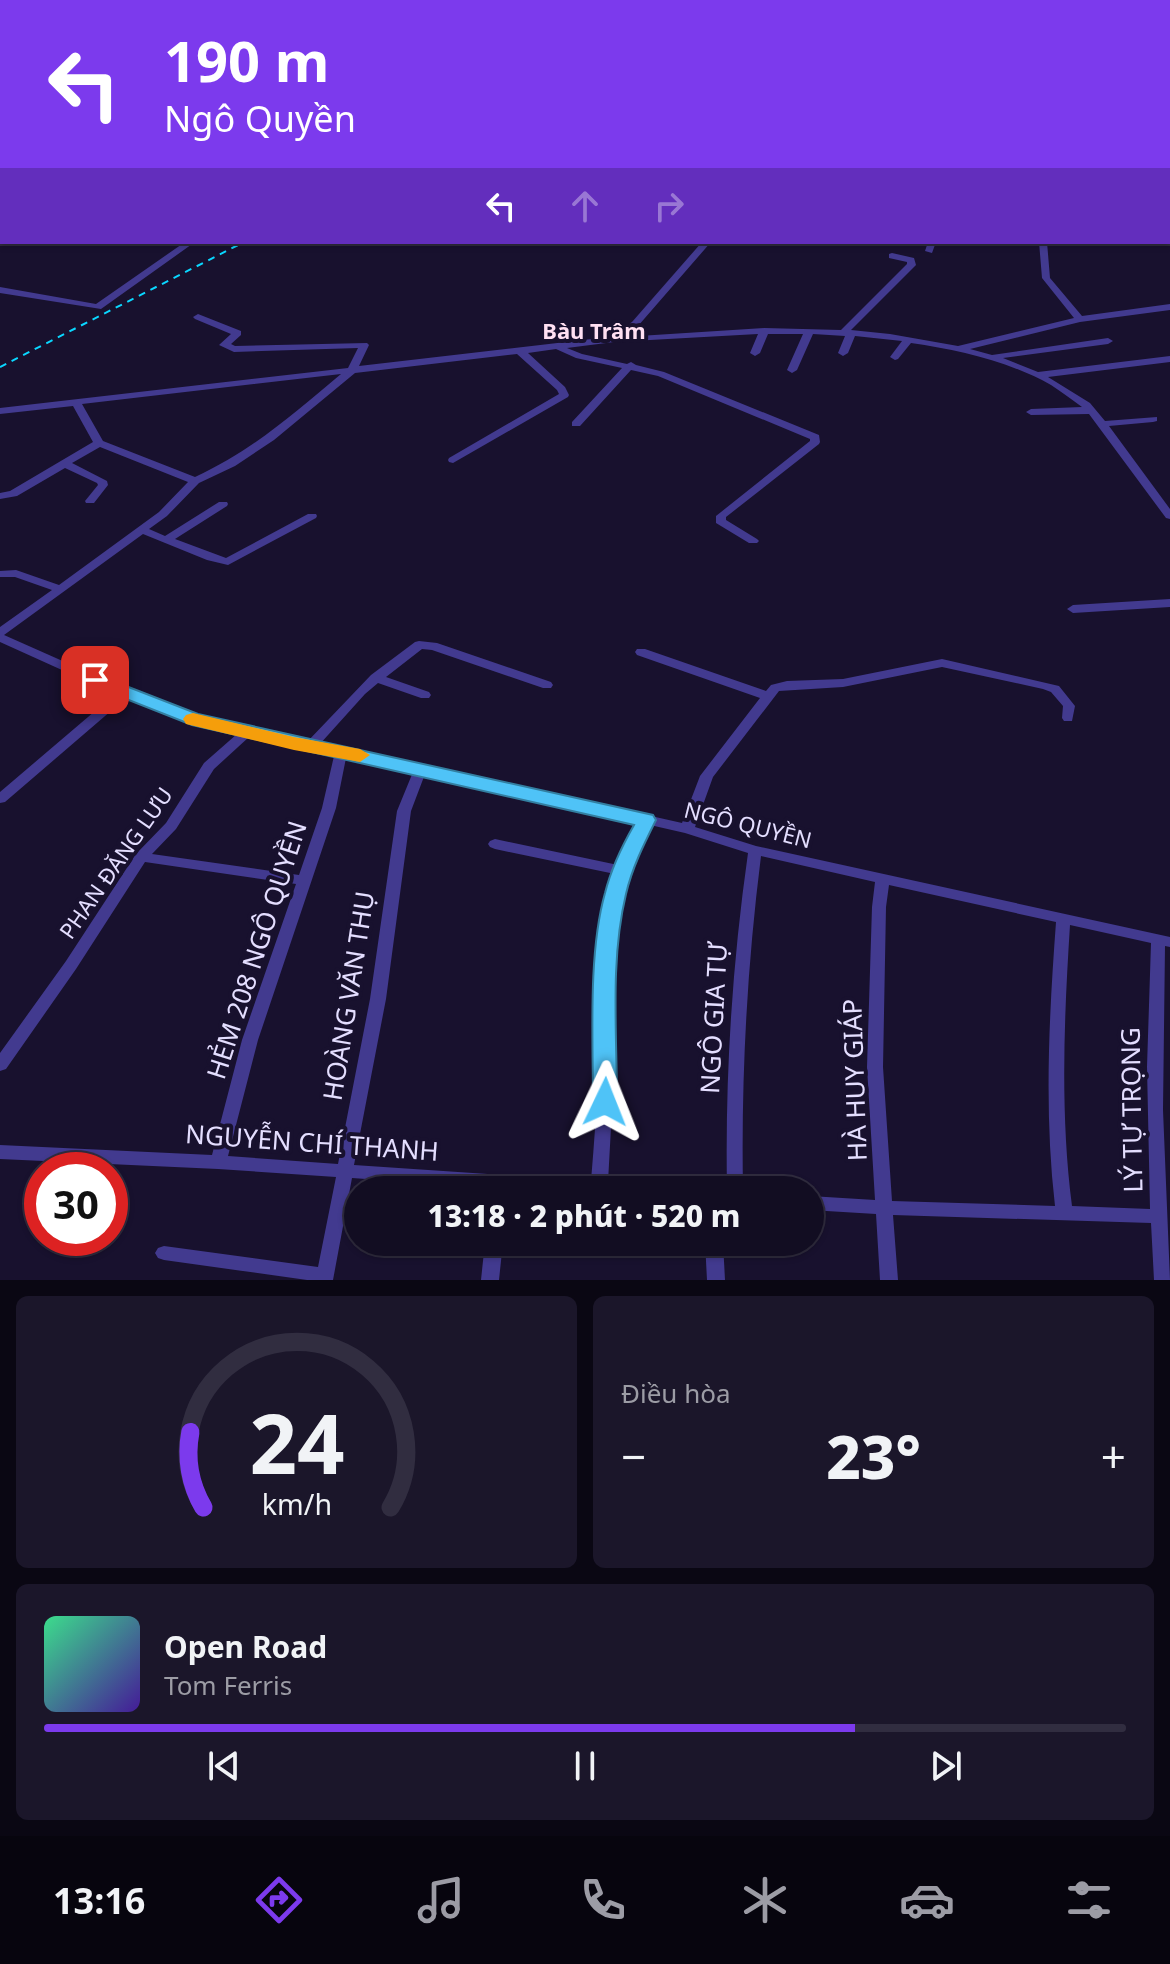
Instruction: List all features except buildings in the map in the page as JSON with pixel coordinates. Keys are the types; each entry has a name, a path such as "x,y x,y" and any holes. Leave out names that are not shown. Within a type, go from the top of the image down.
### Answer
{"street":[{"path":"0,290 98,307 188,244"},
{"path":"612,340 635,324 705,244"},
{"path":"1043,244 1046,278 1080,319"},
{"path":"843,353 846,334 912,265 911,260 892,256"},
{"path":"954,349 1080,319 1170,307"},
{"path":"0,636 163,514 195,481 231,464 270,438 352,370 364,345 234,349 224,345 238,333 198,317"},
{"path":"755,353 764,331"},
{"path":"0,411 612,340 672,339 764,331 846,334 908,340 993,357 1037,375 1070,394 1091,411 1170,516"},
{"path":"792,370 809,332"},
{"path":"895,357 908,340"},
{"path":"993,357 1108,341"},
{"path":"557,348 675,379 815,437 815,442 721,516 724,526 753,541"},
{"path":"453,460 564,395 562,389 520,351"},
{"path":"1037,375 1170,359"},
{"path":"576,424 631,365"},
{"path":"76,402 99,443 195,481"},
{"path":"1031,412 1091,411"},
{"path":"1102,424 1153,419"},
{"path":"0,496 13,494 99,443"},
{"path":"63,463 102,481 103,485 90,501"},
{"path":"166,540 223,504"},
{"path":"142,530 228,562 312,516"},
{"path":"0,574 16,573 60,589"},
{"path":"1073,609 1170,603"},
{"name":"NGÔ QUYỀN","path":"0,636 124,693 192,719 687,829 755,850 1164,941"},
{"path":"310,747 375,678 413,647 425,644 547,685"},
{"path":"641,652 768,696"},
{"path":"687,829 707,776 775,688 843,683 932,664 953,664 1055,689 1069,706 1068,718"},
{"path":"375,678 425,695"},
{"path":"0,799 124,693"},
{"name":"PHAN ĐĂNG LƯU","path":"0,1065 71,965 141,857 171,826 209,766 247,732"},
{"name":"HẺM 208 NGÔ QUYỀN","path":"218,1162 250,1040 329,808 341,753"},
{"name":"HOÀNG VĂN THỤ","path":"324,1278 378,999 404,811 421,769"},
{"path":"600,1176 606,1073 606,972 615,894 622,871 646,820"},
{"path":"495,844 622,871"},
{"name":"NGÔ GIA TỰ","path":"735,1176 735,1107 746,912 755,850"},
{"path":"141,857 303,880"},
{"name":"HÀ HUY GIÁP","path":"883,878 879,907 875,1067 889,1280"},
{"path":"1063,919 1054,1080 1058,1173 1064,1213"},
{"name":"LÝ TỰ TRỌNG","path":"1163,1280 1158,1216 1154,1006 1164,941"},
{"name":"NGUYỄN CHÍ THANH","path":"0,1152 218,1162 404,1176"},
{"path":"824,1204 1158,1216"},
{"path":"164,1253 324,1278"},
{"path":"490,1280 493,1256"},
{"path":"715,1256 716,1280"}],"railway":[{"path":"0,367 240,244"}],"slow traffic":[{"path":"193,719 294,744 360,755"}],"district":[{"name":"Bàu Trâm","path":"594,331"}],"route":[{"path":"95,680 192,719 646,820 629,853 615,894 606,972 605,1102"}]}
